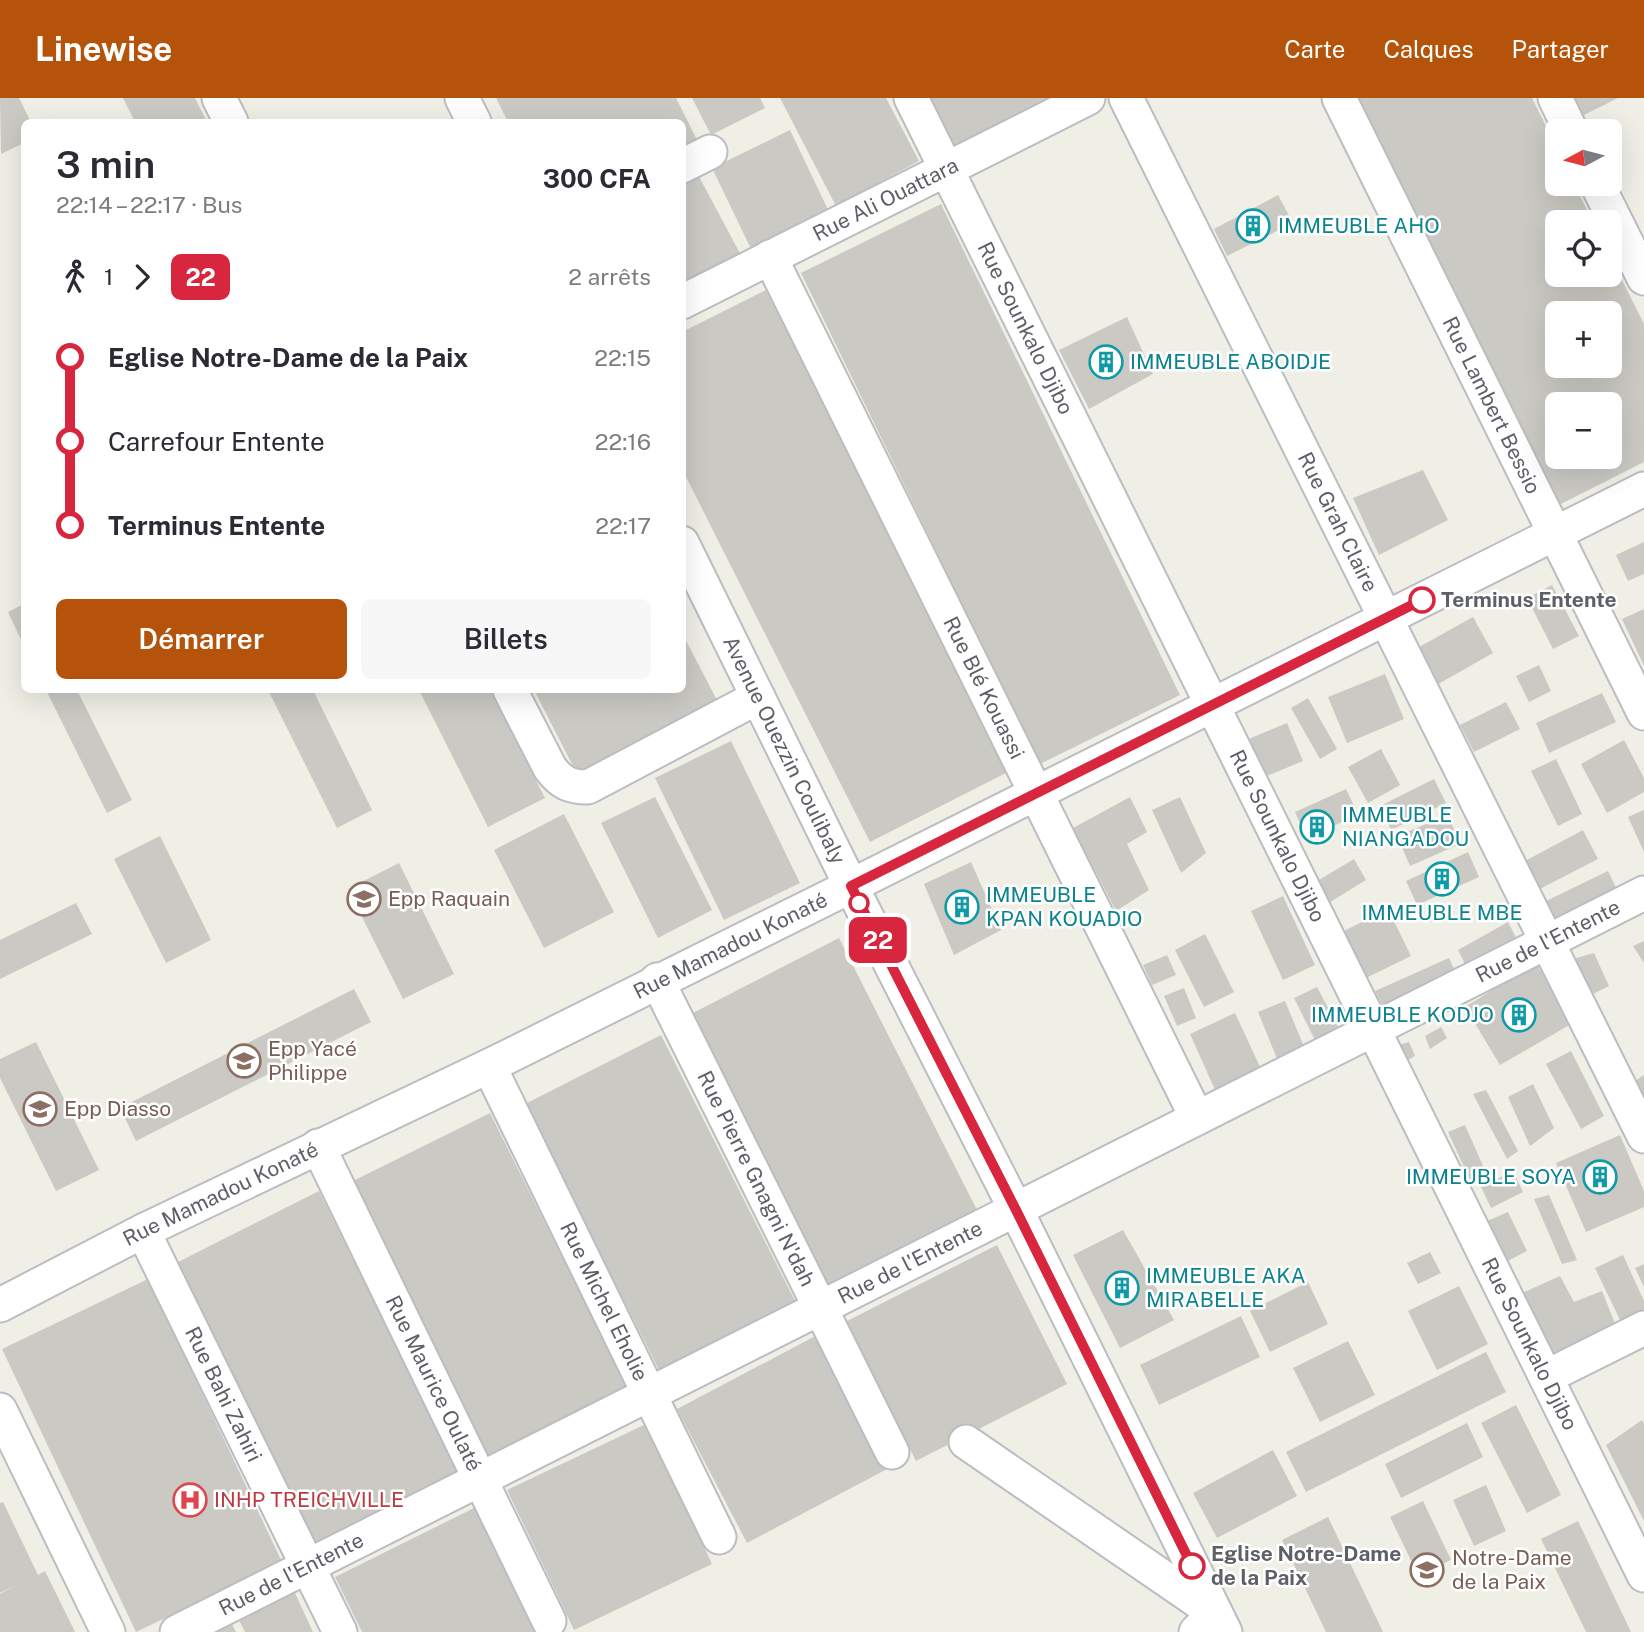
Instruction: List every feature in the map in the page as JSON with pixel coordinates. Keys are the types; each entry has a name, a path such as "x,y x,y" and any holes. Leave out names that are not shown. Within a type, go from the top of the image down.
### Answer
{"street":[{"path":"219,98 230,119"},
{"path":"462,98 472,119"},
{"name":"Rue Sounkalo Djibo","path":"911,98 1644,1575"},
{"name":"Rue Ali Ouattara","path":"686,300 1088,98"},
{"name":"Rue Grah Claire","path":"1126,98 1644,1136"},
{"name":"Rue Lambert Bessio","path":"1339,98 1644,713"},
{"path":"1555,98 1565,119"},
{"path":"1603,196 1644,278"},
{"name":"Rue Blé Kouassi","path":"770,257 1197,1118"},
{"name":"Rue Mamadou Konaté","path":"0,1305 143,1231 489,1066 1644,489"},
{"name":"Avenue Ouezzin Coulibaly","path":"686,551 851,886 1016,1210 1212,1626"},
{"path":"512,693 550,768 559,780 573,787 588,787 758,697"},
{"name":"Rue de l'Entente","path":"177,1632 1644,893"},
{"name":"Rue Pierre Gnagni N'dah","path":"657,981 892,1452"},
{"name":"Rue Michel Eholie","path":"489,1066 719,1537"},
{"name":"Rue Maurice Oulaté","path":"318,1146 550,1620"},
{"name":"Rue Bahi Zahiri","path":"143,1231 341,1632"},
{"path":"1546,1377 1644,1328"},
{"path":"0,1410 108,1632"},
{"path":"966,1442 1212,1626"}],"building":[{"path":"0,98 19,98 30,119 21,119 21,144 1,154"},
{"path":"123,98 195,98 206,119 134,119"},
{"path":"496,98 676,98 702,150 686,158 686,119 506,119"},
{"path":"692,98 760,98 765,108 711,135"},
{"path":"780,98 886,98 919,161 836,206"},
{"path":"930,98 1056,98 955,148"},
{"path":"1355,98 1532,98 1545,124 1545,196 1580,196 1587,210 1545,210 1545,287 1622,287 1622,280 1644,324 1644,462 1557,506"},
{"path":"1574,98 1618,98 1584,115"},
{"path":"790,130 831,216 753,253 712,168"},
{"path":"697,173 742,257 686,287 686,179"},
{"name":"IMMEUBLE AHO","path":"1278,195 1293,223 1227,256 1214,229"},
{"path":"941,204 1180,695 1040,764 801,273"},
{"path":"766,290 1008,772 870,842 686,477 686,330"},
{"name":"IMMEUBLE ABOIDJE","path":"1127,317 1153,374 1089,409 1059,350"},
{"path":"1423,470 1448,520 1379,555 1353,498"},
{"path":"1644,542 1644,574 1628,581 1616,555"},
{"path":"1552,585 1579,636 1553,649 1527,598"},
{"path":"21,606 21,640 8,612"},
{"path":"1644,609 1644,666 1622,619"},
{"path":"1473,617 1493,653 1433,687 1412,651"},
{"path":"686,641 718,702 577,774 536,693 686,693"},
{"path":"1539,665 1551,691 1529,702 1516,676"},
{"path":"1385,674 1404,719 1347,743 1328,697"},
{"path":"47,693 78,693 132,800 107,813"},
{"path":"270,693 314,693 372,810 337,828"},
{"path":"421,693 492,693 545,798 488,827"},
{"path":"1602,693 1616,722 1549,753 1536,723"},
{"path":"1308,698 1337,749 1320,759 1291,708"},
{"path":"1506,702 1520,729 1474,752 1460,725"},
{"path":"1287,723 1303,761 1262,778 1246,740"},
{"path":"1624,740 1644,778 1644,792 1607,813 1581,764"},
{"path":"731,741 800,883 724,920 655,778"},
{"path":"1381,749 1400,785 1368,803 1348,767"},
{"path":"1556,759 1582,814 1558,826 1531,771"},
{"path":"1434,779 1446,803 1391,830 1380,806"},
{"name":"IMMEUBLE NIANGADOU","path":"1346,789 1358,814 1307,839 1295,812"},
{"path":"655,797 712,910 658,938 601,823"},
{"path":"1130,797 1147,832 1127,844 1149,890 1116,911 1073,828"},
{"path":"1180,797 1206,853 1181,873 1152,810"},
{"path":"1644,810 1644,852 1628,817"},
{"path":"564,814 614,912 544,948 494,850"},
{"path":"1448,815 1460,844 1410,866 1397,836"},
{"path":"1583,830 1598,859 1536,891 1521,863"},
{"path":"160,836 211,940 166,963 114,859"},
{"name":"IMMEUBLE MBE","path":"1468,852 1479,877 1417,905 1406,881"},
{"path":"1354,859 1366,880 1327,904 1314,883"},
{"name":"IMMEUBLE KPAN KOUADIO","path":"971,862 1001,930 954,955 924,884"},
{"path":"399,863 454,974 403,999 348,889"},
{"path":"1608,871 1620,896 1555,927 1544,902"},
{"path":"1283,896 1315,965 1283,980 1251,911"},
{"path":"76,903 92,934 0,979 0,940"},
{"path":"1388,909 1411,956 1366,978 1342,932"},
{"path":"1508,922 1520,945 1469,972 1458,950"},
{"path":"1205,934 1234,992 1204,1007 1175,950"},
{"path":"839,938 978,1212 830,1288 691,1014"},
{"path":"1644,941 1644,963 1633,946"},
{"path":"1594,953 1609,986 1583,999 1570,960"},
{"path":"1167,955 1176,975 1152,985 1143,965"},
{"path":"1449,958 1458,978 1385,1011 1375,991"},
{"name":"IMMEUBLE KODJO","path":"1536,963 1573,1023 1500,1065 1465,1007"},
{"path":"1317,987 1341,1032 1317,1044 1294,998"},
{"path":"1184,988 1196,1018 1177,1026 1164,996"},
{"path":"354,989 371,1022 136,1141 120,1108"},
{"path":"1285,1001 1305,1049 1278,1061 1258,1012"},
{"path":"1235,1013 1262,1071 1216,1092 1190,1034"},
{"path":"1441,1027 1447,1038 1430,1049 1425,1036"},
{"path":"661,1035 796,1303 660,1372 525,1104"},
{"path":"36,1042 99,1170 56,1191 0,1078 0,1059"},
{"path":"1409,1042 1415,1056 1398,1066 1392,1047"},
{"path":"1571,1051 1604,1116 1581,1129 1546,1064"},
{"path":"1644,1075 1644,1097 1635,1081"},
{"path":"1533,1084 1554,1128 1530,1146 1508,1097"},
{"path":"1486,1090 1518,1151 1507,1159 1473,1094"},
{"path":"490,1113 628,1389 487,1460 349,1183"},
{"path":"1465,1125 1487,1175 1471,1182 1448,1132"},
{"name":"IMMEUBLE SOYA","path":"1620,1135 1644,1191 1644,1207 1586,1232 1556,1163"},
{"path":"1513,1171 1523,1192 1491,1208 1481,1187"},
{"path":"319,1191 458,1471 313,1544 174,1264"},
{"path":"1549,1195 1577,1260 1562,1264 1534,1199"},
{"path":"1508,1212 1527,1251 1504,1263 1487,1221"},
{"name":"IMMEUBLE AKA MIRABELLE","path":"1123,1230 1174,1320 1120,1348 1073,1255"},
{"path":"997,1245 1067,1384 916,1461 847,1321"},
{"path":"1430,1252 1441,1273 1418,1284 1407,1263"},
{"path":"1623,1255 1644,1301 1644,1310 1620,1320 1595,1268"},
{"path":"1644,1264 1644,1287 1635,1268"},
{"path":"1560,1276 1574,1302 1602,1291 1618,1331 1553,1363 1520,1294"},
{"path":"148,1279 282,1562 136,1632 2,1349"},
{"path":"1308,1282 1328,1324 1270,1352 1250,1311"},
{"path":"1459,1286 1488,1344 1437,1370 1408,1311"},
{"path":"1241,1316 1260,1357 1159,1405 1140,1365"},
{"path":"821,1333 891,1467 747,1543 677,1409"},
{"path":"1348,1341 1375,1395 1320,1422 1293,1368"},
{"path":"1486,1352 1506,1392 1306,1492 1286,1452"},
{"path":"1516,1405 1561,1495 1527,1513 1481,1423"},
{"path":"1642,1420 1644,1424 1644,1521 1606,1445"},
{"path":"1467,1423 1483,1457 1401,1498 1385,1464"},
{"path":"646,1424 712,1564 574,1630 507,1490"},
{"path":"1273,1450 1297,1496 1217,1538 1193,1493"},
{"path":"1486,1485 1506,1531 1474,1546 1453,1500"},
{"path":"1423,1501 1451,1560 1418,1575 1390,1517"},
{"path":"3,1502 38,1575 45,1571 75,1632 0,1632 0,1594 15,1586 0,1593 0,1503"},
{"path":"476,1507 537,1632 362,1632 335,1577"},
{"path":"1328,1517 1383,1632 1326,1632 1282,1540"},
{"path":"1578,1521 1631,1632 1586,1632 1541,1539"},
{"path":"295,1593 313,1632 245,1632 238,1618"},
{"path":"228,1617 236,1632 198,1632"}],"bus line":[{"name":"22","path":"1192,1566 1016,1210 851,886 1422,600"}],"place":[{"name":"IMMEUBLE AHO","path":"1253,226"},
{"name":"IMMEUBLE ABOIDJE","path":"1106,362"},
{"name":"Terminus Entente","path":"1422,600"},
{"name":"IMMEUBLE NIANGADOU","path":"1317,827"},
{"name":"IMMEUBLE MBE","path":"1442,879"},
{"name":"Epp Raquain","path":"364,899"},
{"name":"IMMEUBLE KPAN KOUADIO","path":"962,907"},
{"name":"IMMEUBLE KODJO","path":"1519,1015"},
{"name":"Epp Yacé Philippe","path":"244,1061"},
{"name":"Epp Diasso","path":"40,1109"},
{"name":"IMMEUBLE SOYA","path":"1600,1177"},
{"name":"IMMEUBLE AKA MIRABELLE","path":"1122,1288"},
{"name":"INHP TREICHVILLE","path":"190,1500"},
{"name":"Eglise Notre-Dame de la Paix","path":"1192,1566"},
{"name":"Notre-Dame de la Paix","path":"1427,1570"}]}
